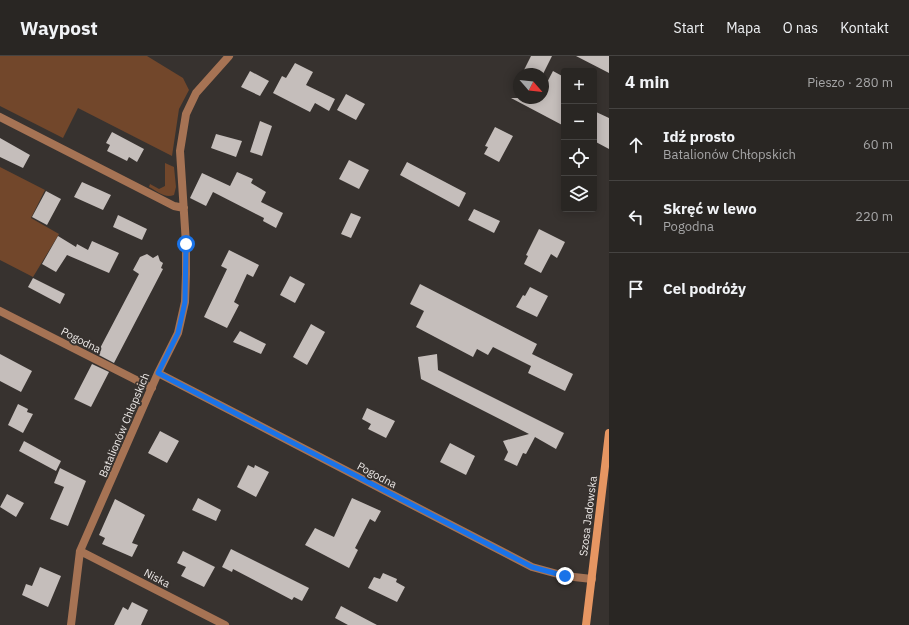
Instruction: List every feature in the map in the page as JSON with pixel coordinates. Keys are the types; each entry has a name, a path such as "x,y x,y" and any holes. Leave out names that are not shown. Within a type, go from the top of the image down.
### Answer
{"main road":[{"name":"Szosa Jadowska","path":"586,625 609,433"}],"street":[{"name":"Batalionów Chłopskich","path":"71,625 80,551 158,373 178,333 185,302 186,244 180,151 186,114 196,93 229,56"},
{"path":"0,118 174,206 184,208"},
{"name":"Pogodna","path":"0,311 152,388"},
{"name":"Pogodna","path":"158,373 532,567 565,576 592,579"},
{"name":"Niska","path":"80,551 225,625"}],"shaded area":[{"path":"0,56 147,56 183,78 189,90 179,109 172,156 78,108 63,138 0,106"},
{"path":"165,163 174,167 176,187 174,195 171,196 161,194 149,187 150,184 159,189 165,186"},
{"path":"0,167 45,190 31,218 59,234 33,277 0,260"}],"building":[{"path":"531,56 552,56 546,68 525,68"},
{"path":"576,56 609,56 609,73"},
{"path":"295,63 313,72 306,85 335,99 329,111 315,103 310,112 273,93 282,76 286,78"},
{"path":"250,71 269,81 260,96 241,87"},
{"path":"553,71 561,75 561,124 522,104 549,104 549,79"},
{"path":"346,94 365,104 356,120 337,110"},
{"path":"597,112 609,118 609,149 597,143"},
{"path":"260,121 272,126 262,156 250,152"},
{"path":"495,127 513,136 499,162 484,154 488,147 485,146"},
{"path":"112,132 144,149 137,162 129,157 127,161 107,151 110,145 106,143"},
{"path":"216,134 242,141 236,157 211,148"},
{"path":"0,138 30,155 23,168 0,157"},
{"path":"349,160 369,170 359,189 339,179"},
{"path":"407,162 466,193 459,207 400,175"},
{"path":"237,172 253,179 251,183 266,192 261,202 283,213 276,228 263,221 264,218 213,192 206,206 190,198 202,173 230,186"},
{"path":"82,182 111,195 103,210 74,197"},
{"path":"46,191 61,199 47,225 32,217"},
{"path":"474,209 500,221 494,233 468,220"},
{"path":"351,213 361,217 351,238 341,234"},
{"path":"118,215 147,229 142,240 113,227"},
{"path":"539,229 565,242 557,258 551,254 541,273 524,264 528,256 526,255"},
{"path":"58,236 76,247 77,244 88,250 92,241 119,253 109,273 67,255 56,272 42,264"},
{"path":"229,250 259,265 253,277 247,274 234,302 239,305 227,328 204,317 227,269 221,266"},
{"path":"147,254 153,258 158,255 160,261 163,263 161,268 163,269 114,363 97,354 139,274 133,270 140,257"},
{"path":"290,276 305,284 295,303 280,295"},
{"path":"33,278 65,294 60,304 28,287"},
{"path":"420,284 537,344 532,354 573,374 565,391 528,373 531,366 493,347 488,355 477,349 473,357 416,327 424,311 410,304"},
{"path":"530,287 548,296 537,317 516,307"},
{"path":"311,324 325,332 307,365 293,357"},
{"path":"240,331 266,344 261,354 233,342"},
{"path":"0,354 32,371 21,392 0,381"},
{"path":"437,354 438,370 564,433 556,449 535,437 526,454 523,453 517,466 504,460 508,452 503,441 529,434 421,379 418,357"},
{"path":"92,364 109,372 91,407 74,399"},
{"path":"18,404 28,409 27,412 33,414 23,433 8,425"},
{"path":"367,408 395,421 386,438 368,429 371,424 362,419"},
{"path":"160,431 179,441 167,463 148,453"},
{"path":"24,441 61,461 56,471 19,451"},
{"path":"450,443 475,456 466,475 440,462"},
{"path":"248,465 254,468 255,465 269,472 256,497 237,487"},
{"path":"60,468 86,481 68,526 50,519 64,487 54,483"},
{"path":"7,494 24,503 16,517 0,507"},
{"path":"198,498 221,510 216,521 192,510"},
{"path":"352,498 381,511 375,522 370,519 355,548 358,550 349,568 305,545 315,528 334,537"},
{"path":"115,499 145,515 132,543 138,545 132,557 102,544 105,538 99,535"},
{"path":"231,549 309,588 302,601 294,597 292,600 233,569 232,572 222,567"},
{"path":"183,551 215,567 204,587 181,576 186,567 177,563"},
{"path":"40,567 61,576 48,607 22,595 26,584 32,586"},
{"path":"383,573 397,579 396,582 405,587 397,602 368,588 374,577 380,579"},
{"path":"132,602 148,610 141,625 114,625 123,607 128,610"},
{"path":"341,606 377,625 348,625 335,618"}],"route":[{"path":"186,244 185,302 178,333 158,373 429,515 532,567 565,576"}]}
